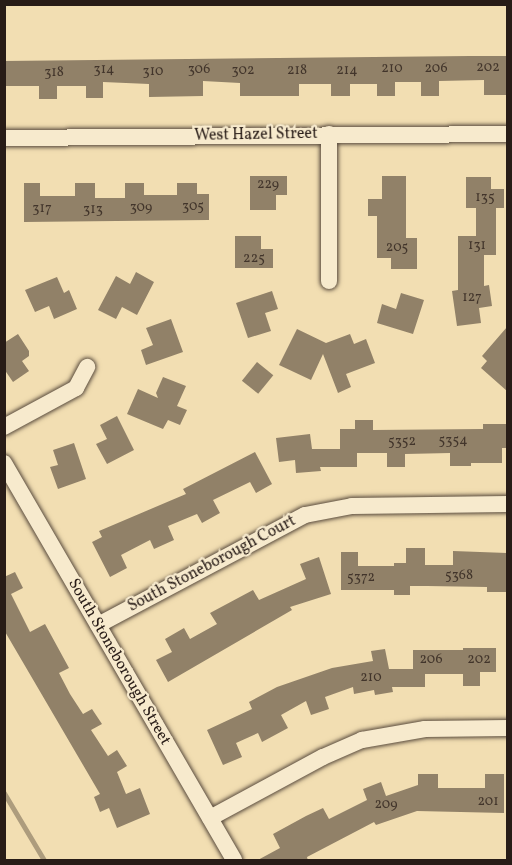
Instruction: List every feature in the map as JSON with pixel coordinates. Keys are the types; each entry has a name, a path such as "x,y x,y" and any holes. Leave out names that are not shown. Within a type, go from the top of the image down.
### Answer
{"street":[{"path":"329,134 329,281"},
{"name":"West Hazel Street","path":"4,138 507,134"},
{"path":"4,427 76,388 87,367"},
{"name":"South Stoneborough Street","path":"4,463 234,861"},
{"name":"South Stoneborough Court","path":"98,626 305,515 352,506 507,504"},
{"path":"210,818 324,757 362,740 425,729 507,728"}],"building":[{"path":"506,56 506,95 484,95 484,80 439,81 439,96 421,96 421,82 395,82 395,96 377,96 377,84 350,84 350,96 331,96 331,84 299,84 299,96 240,96 240,83 203,81 203,96 149,97 149,84 103,82 103,98 86,98 86,86 57,86 57,99 39,99 39,86 4,86 4,61"},
{"path":"250,176 287,176 287,195 276,195 276,210 250,210"},
{"path":"382,176 406,176 406,238 417,238 417,269 391,269 391,258 377,258 377,216 368,216 368,199 382,199"},
{"path":"466,177 491,177 491,189 504,189 504,208 496,208 496,255 484,255 484,286 489,285 492,306 479,308 481,323 457,326 452,291 458,290 458,236 476,236 476,208 466,208"},
{"path":"24,183 40,183 40,196 75,196 75,183 95,183 95,198 125,198 125,183 144,183 144,195 177,195 177,183 197,183 197,194 209,194 209,220 24,222"},
{"path":"235,236 261,236 261,249 273,249 273,268 235,268"},
{"path":"136,272 154,282 137,315 122,307 116,319 98,310 116,276 130,284"},
{"path":"57,277 64,293 69,290 77,309 54,319 49,306 35,312 25,290"},
{"path":"272,291 278,309 265,313 271,331 248,338 236,303"},
{"path":"401,293 424,300 413,334 377,323 382,304 396,309"},
{"path":"171,319 183,352 146,365 141,350 153,345 146,328"},
{"path":"507,327 507,391 481,368 487,361 482,356"},
{"path":"297,329 326,343 350,334 354,344 366,339 375,363 346,374 351,387 338,393 323,354 311,380 279,365"},
{"path":"18,334 29,351 29,356 22,361 29,371 13,382 4,369 4,343"},
{"path":"257,362 273,375 258,394 242,381"},
{"path":"163,377 186,386 177,406 187,410 180,425 168,420 163,429 127,414 138,389 158,398 156,393"},
{"path":"117,416 134,450 107,464 96,444 107,439 100,425"},
{"path":"355,420 373,420 373,430 483,429 483,424 507,424 507,448 502,448 502,463 471,463 471,466 450,466 450,453 405,454 405,467 387,467 387,453 357,453 357,467 320,467 321,471 296,473 295,460 279,462 276,438 310,434 312,449 340,449 340,429 355,429"},
{"path":"74,443 86,479 58,489 50,467 58,465 53,450"},
{"path":"255,452 272,484 256,493 250,482 213,500 220,513 202,523 197,514 168,526 174,540 154,549 150,540 121,555 127,568 110,577 92,542 102,537 99,531 186,494 183,489"},
{"path":"406,548 425,548 425,565 453,565 453,551 507,553 507,592 487,592 487,587 427,586 410,586 410,595 394,595 394,590 341,590 341,552 358,552 358,566 394,566 394,563 406,563"},
{"path":"319,557 331,594 290,607 292,610 168,682 156,660 172,652 165,639 184,628 190,639 217,624 210,613 253,590 259,600 306,579 300,564"},
{"path":"15,572 23,588 11,594 30,632 45,624 69,668 59,673 70,694 83,714 92,709 102,724 91,730 108,756 117,750 127,766 117,772 126,794 140,788 150,814 117,828 109,808 100,812 94,797 100,794 4,630 4,577"},
{"path":"463,648 496,648 496,672 480,672 480,686 463,686 463,674 425,674 425,687 392,687 393,692 375,695 374,690 354,694 353,687 325,697 329,709 311,715 306,701 281,715 288,728 262,742 258,733 236,743 242,757 223,765 207,730 252,709 249,702 277,687 332,668 373,661 371,651 385,649 389,669 413,669 413,650 463,650"},
{"path":"418,774 438,774 438,788 485,788 485,774 504,774 504,813 417,811 376,825 374,822 307,857 308,861 256,861 280,848 273,834 306,816 323,808 329,819 367,800 363,789 381,782 386,796 418,785"}],"waterway":[{"path":"4,793 44,860"}]}
